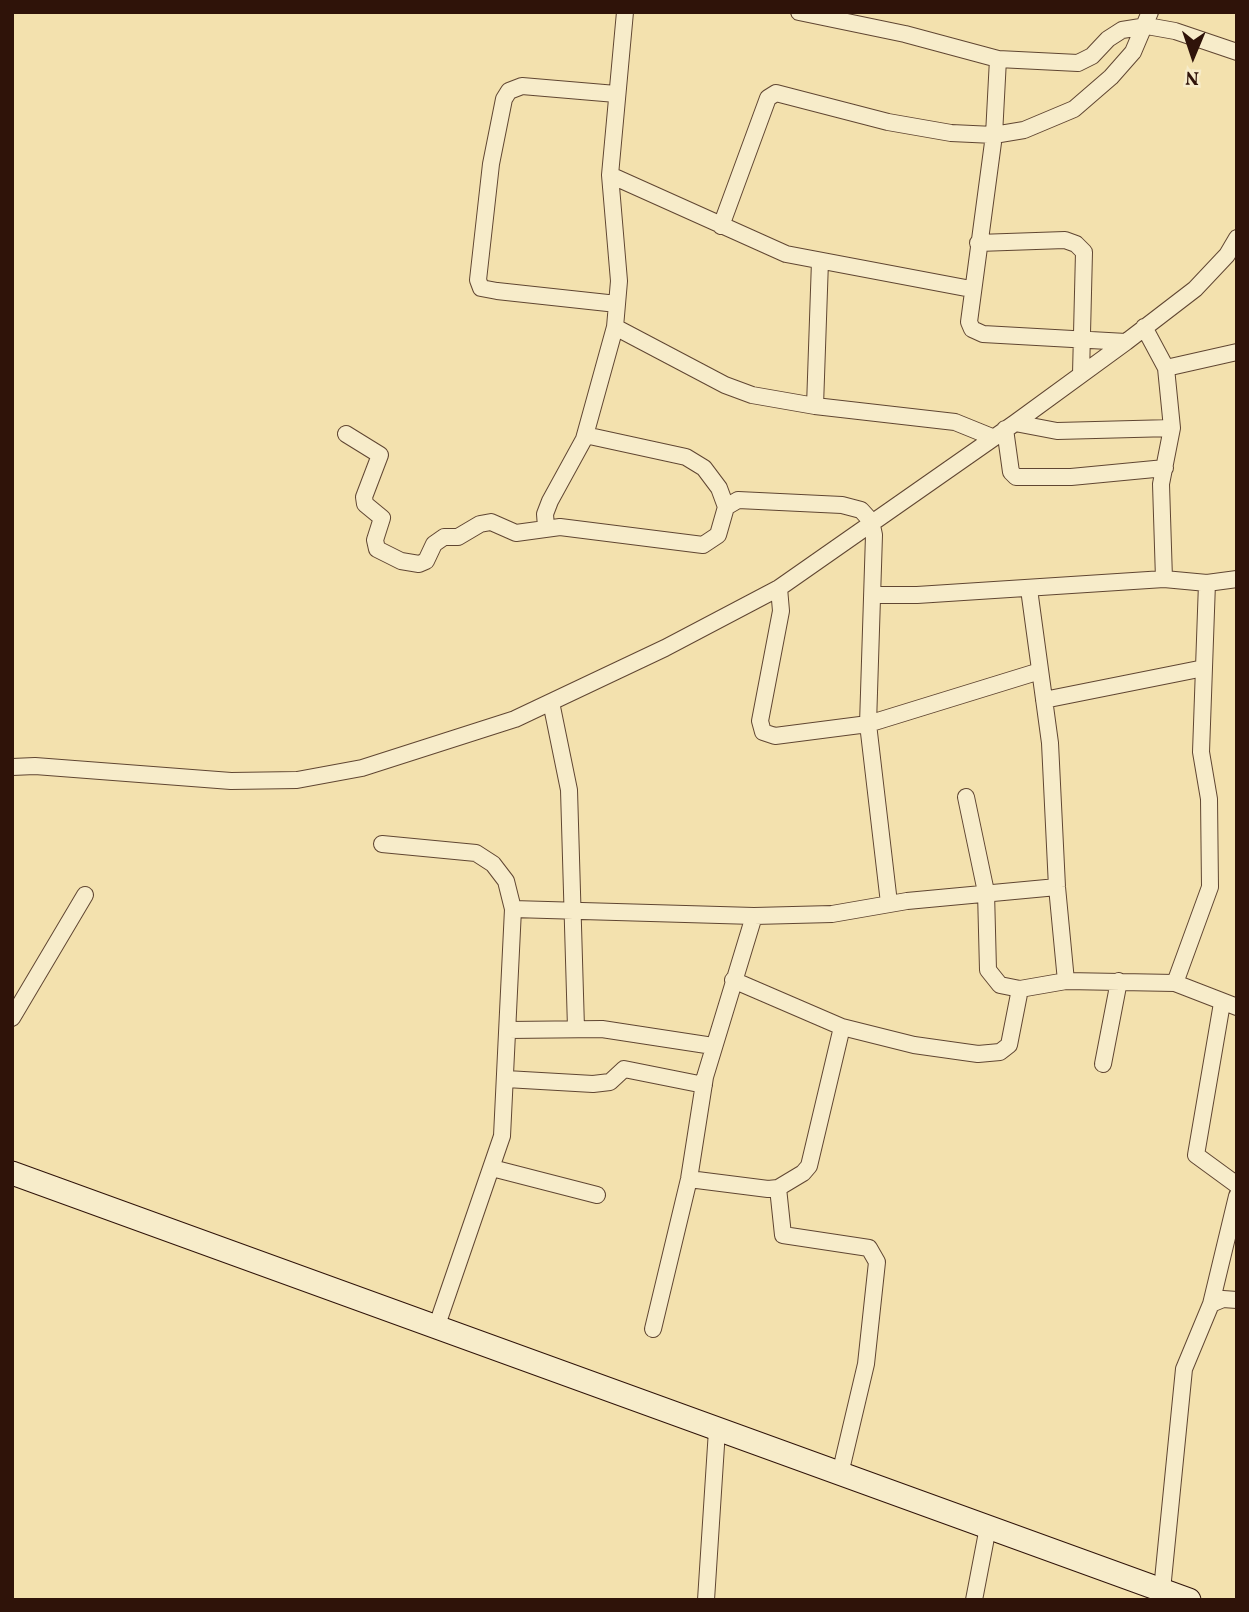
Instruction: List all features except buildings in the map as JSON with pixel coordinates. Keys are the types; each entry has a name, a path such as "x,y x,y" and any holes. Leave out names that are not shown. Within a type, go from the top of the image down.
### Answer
{"main road":[{"path":"12,1173 1189,1600"}],"street":[{"path":"546,527 545,514 550,501 578,456 615,327 619,281 610,174 625,12"},
{"path":"799,12 905,34 998,58 1078,63 1092,56 1108,39 1122,30 1148,19 1237,52"},
{"path":"721,226 768,98 776,93 888,122 951,133 994,135 1024,130 1074,109 1126,61 1148,19"},
{"path":"998,58 994,135 971,289 969,322 972,329 983,334 1081,337 1126,342"},
{"path":"616,94 522,86 509,91 504,99 491,164 478,281 481,288 497,291 617,304"},
{"path":"610,174 762,245 820,261 971,289"},
{"path":"12,767 34,766 231,782 297,780 362,768 515,719 750,605 779,587 1126,342 1195,289 1227,255 1237,238"},
{"path":"978,243 1065,240 1076,244 1084,252 1086,264 1081,374"},
{"path":"815,407 820,261"},
{"path":"615,327 725,385 752,395 815,407 1004,430 1172,428"},
{"path":"1144,327 1166,368 1172,428 1161,484 1164,579"},
{"path":"1166,368 1237,352"},
{"path":"1004,430 1011,472 1016,477 1071,477 1165,468"},
{"path":"346,434 380,455 365,504 383,518 375,540 377,548 401,561 419,564 426,561 435,544 444,537 458,537 480,524 491,522 516,533 530,533 546,527 703,545 718,535 726,507 719,488 704,468 686,457 585,435"},
{"path":"726,507 738,500 842,505 861,510 871,520 873,595 868,724 889,903"},
{"path":"873,595 917,596 1164,579 1207,583 1237,579"},
{"path":"1175,983 1210,887 1209,799 1201,752 1207,583"},
{"path":"779,587 781,611 760,721 763,732 775,736 868,724 1040,671"},
{"path":"1029,589 1050,743 1057,887 1066,981"},
{"path":"1044,700 1204,668"},
{"path":"551,702 569,790 576,1028"},
{"path":"966,797 986,892 988,970 1000,985 1020,989 1066,981 1175,983 1230,1005 1196,1155 1237,1185"},
{"path":"382,844 476,853 493,864 506,881 513,909 502,1136 436,1328"},
{"path":"513,909 754,916 832,914 889,903 1057,887"},
{"path":"12,1018 85,895"},
{"path":"653,1329 689,1179 713,1046 754,916"},
{"path":"733,980 842,1027 914,1045 978,1054 1000,1052 1009,1045 1020,989"},
{"path":"1103,1064 1119,981"},
{"path":"689,1179 778,1188 809,1166 842,1027"},
{"path":"508,1030 576,1028 646,1034 713,1046"},
{"path":"506,1079 593,1084 610,1082 624,1069 704,1085"},
{"path":"492,1168 597,1195"},
{"path":"778,1188 783,1236 869,1248 875,1254 877,1262 866,1364 840,1474"},
{"path":"1162,1590 1184,1369 1211,1304 1237,1196"},
{"path":"1211,1304 1223,1299 1237,1300"},
{"path":"706,1600 717,1430"},
{"path":"974,1600 988,1527"}]}
